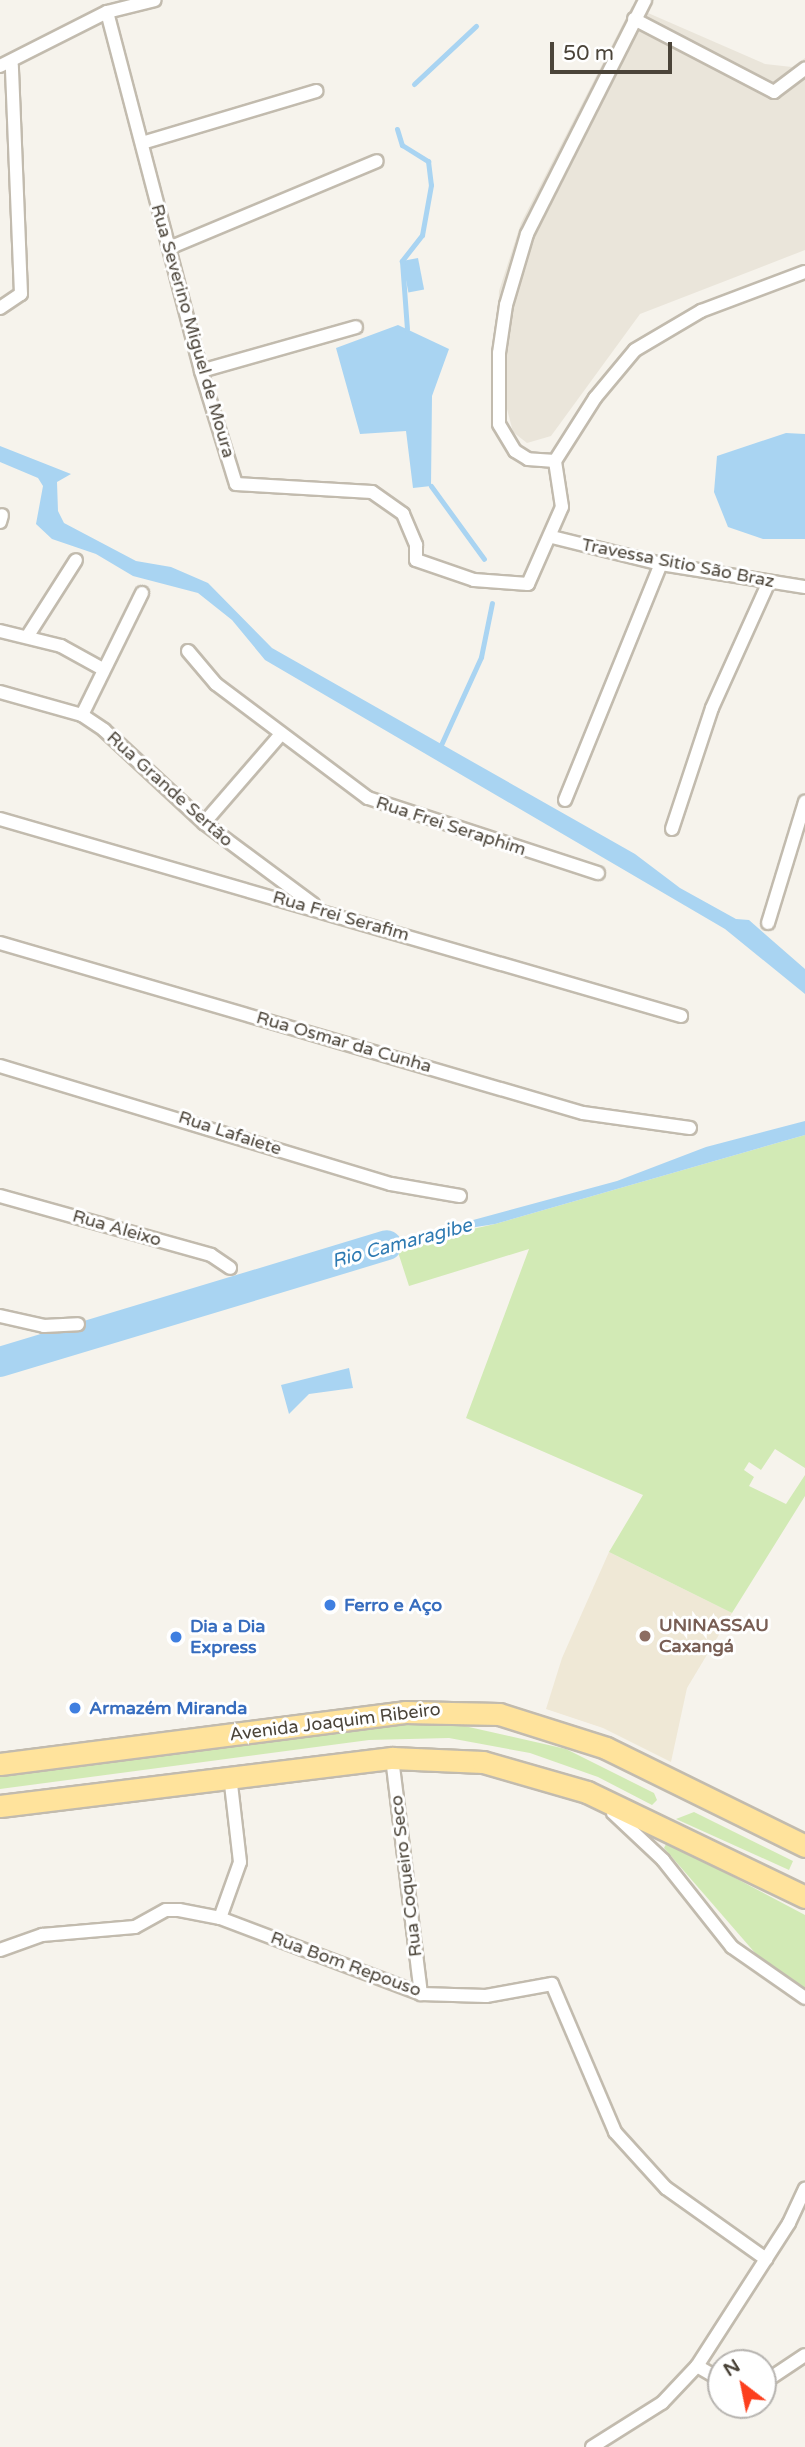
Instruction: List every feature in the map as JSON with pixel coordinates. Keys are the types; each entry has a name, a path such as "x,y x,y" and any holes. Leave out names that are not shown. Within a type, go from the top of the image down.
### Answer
{"main road":[{"name":"Avenida Joaquim Ribeiro","path":"3,1763 405,1712 499,1714 606,1748 805,1846"},
{"path":"0,1806 392,1758 483,1762 587,1791 805,1897"}],"street":[{"path":"0,308 21,293 6,66 107,12 155,0"},
{"path":"555,461 528,459 515,452 499,424 506,305 527,234 645,0"},
{"name":"Rua Severino Miguel de Moura","path":"107,12 201,371 236,484 372,492 402,514 416,545 416,560 474,580 528,584 552,537"},
{"path":"634,19 774,92 805,69"},
{"path":"142,143 316,91"},
{"path":"169,248 377,161"},
{"path":"552,537 563,492 555,461 595,398 635,350 701,311 805,272"},
{"path":"201,371 355,327"},
{"name":"Travessa Sitio São Braz","path":"552,537 661,564 805,587"},
{"path":"27,637 76,560"},
{"path":"565,800 661,564"},
{"path":"671,829 712,708 769,582"},
{"path":"82,715 101,668 142,593"},
{"path":"0,631 61,646 101,668"},
{"name":"Rua Frei Seraphim","path":"188,651 216,684 368,799 598,873"},
{"name":"Rua Grande Sertão","path":"0,692 82,715 122,744 204,823 327,912"},
{"path":"204,823 281,734"},
{"path":"768,923 805,802"},
{"name":"Rua Frei Serafim","path":"0,820 681,1016"},
{"name":"Rua Osmar da Cunha","path":"0,943 583,1113 690,1128"},
{"name":"Rua Lafaiete","path":"0,1066 391,1184 460,1196"},
{"name":"Rua Aleixo","path":"0,1195 211,1255 229,1268"},
{"path":"0,1316 44,1326 78,1324"},
{"name":"Rua Coqueiro Seco","path":"392,1758 421,1994"},
{"path":"220,1918 240,1863 230,1776"},
{"path":"587,1791 639,1833 732,1947 805,1998"},
{"name":"Rua Bom Repouso","path":"0,1950 43,1935 135,1927 166,1910 220,1918 421,1994 486,1996 552,1983 615,2132 666,2188 766,2259"},
{"path":"592,2447 662,2403 697,2367 766,2259 805,2188"},
{"path":"777,2373 805,2354"},
{"path":"697,2367 707,2372"}],"shaded area":[{"path":"632,6 765,64 792,67 805,58 805,250 640,314 551,436 527,443 513,432 496,367 499,291 521,223"},
{"name":"UNINASSAU Caxangá","path":"609,1552 732,1613 687,1688 671,1762 603,1728 546,1709 562,1658"}],"green space":[{"path":"805,1135 805,1468 775,1449 761,1470 749,1462 744,1470 754,1477 749,1486 786,1504 805,1475 805,1496 732,1613 609,1552 643,1495 466,1418 529,1249 409,1286 396,1246 495,1224"},
{"path":"402,1725 460,1725 566,1749 654,1793 657,1800 652,1805 598,1777 530,1753 449,1738 369,1740 0,1789 0,1773 268,1736"},
{"path":"694,1812 793,1861 789,1870 676,1819"},
{"path":"667,1842 805,1915 805,1989 756,1954 664,1848"}],"water":[{"path":"418,258 424,289 408,292 402,261"},
{"path":"398,325 449,349 432,396 431,486 413,488 406,431 360,434 336,348"},
{"path":"786,433 805,434 805,539 763,539 728,527 714,492 717,456"},
{"path":"0,446 71,474 57,482 58,511 64,523 136,561 171,567 208,583 272,648 635,854 680,888 736,919 749,920 805,969 805,994 725,929 265,660 232,620 198,593 133,576 96,554 52,539 36,524 43,486 38,478 0,462"},
{"name":"Rio Camaragibe","path":"805,1121 805,1135 495,1224 438,1233 348,1259 348,1254 617,1181 706,1147"},
{"path":"349,1368 353,1388 309,1394 289,1414 281,1385"}],"waterway":[{"path":"414,84 476,26"},
{"path":"397,129 402,145 428,161 431,185 422,235 402,261 407,329"},
{"path":"431,486 484,559"},
{"path":"440,747 481,657 492,603"},
{"name":"Rio Camaragibe","path":"0,1362 387,1245"}],"place":[{"name":"Ferro e Aço","path":"330,1605"},
{"name":"UNINASSAU Caxangá","path":"645,1636"},
{"name":"Dia a Dia Express","path":"176,1637"},
{"name":"Armazém Miranda","path":"75,1708"}]}
